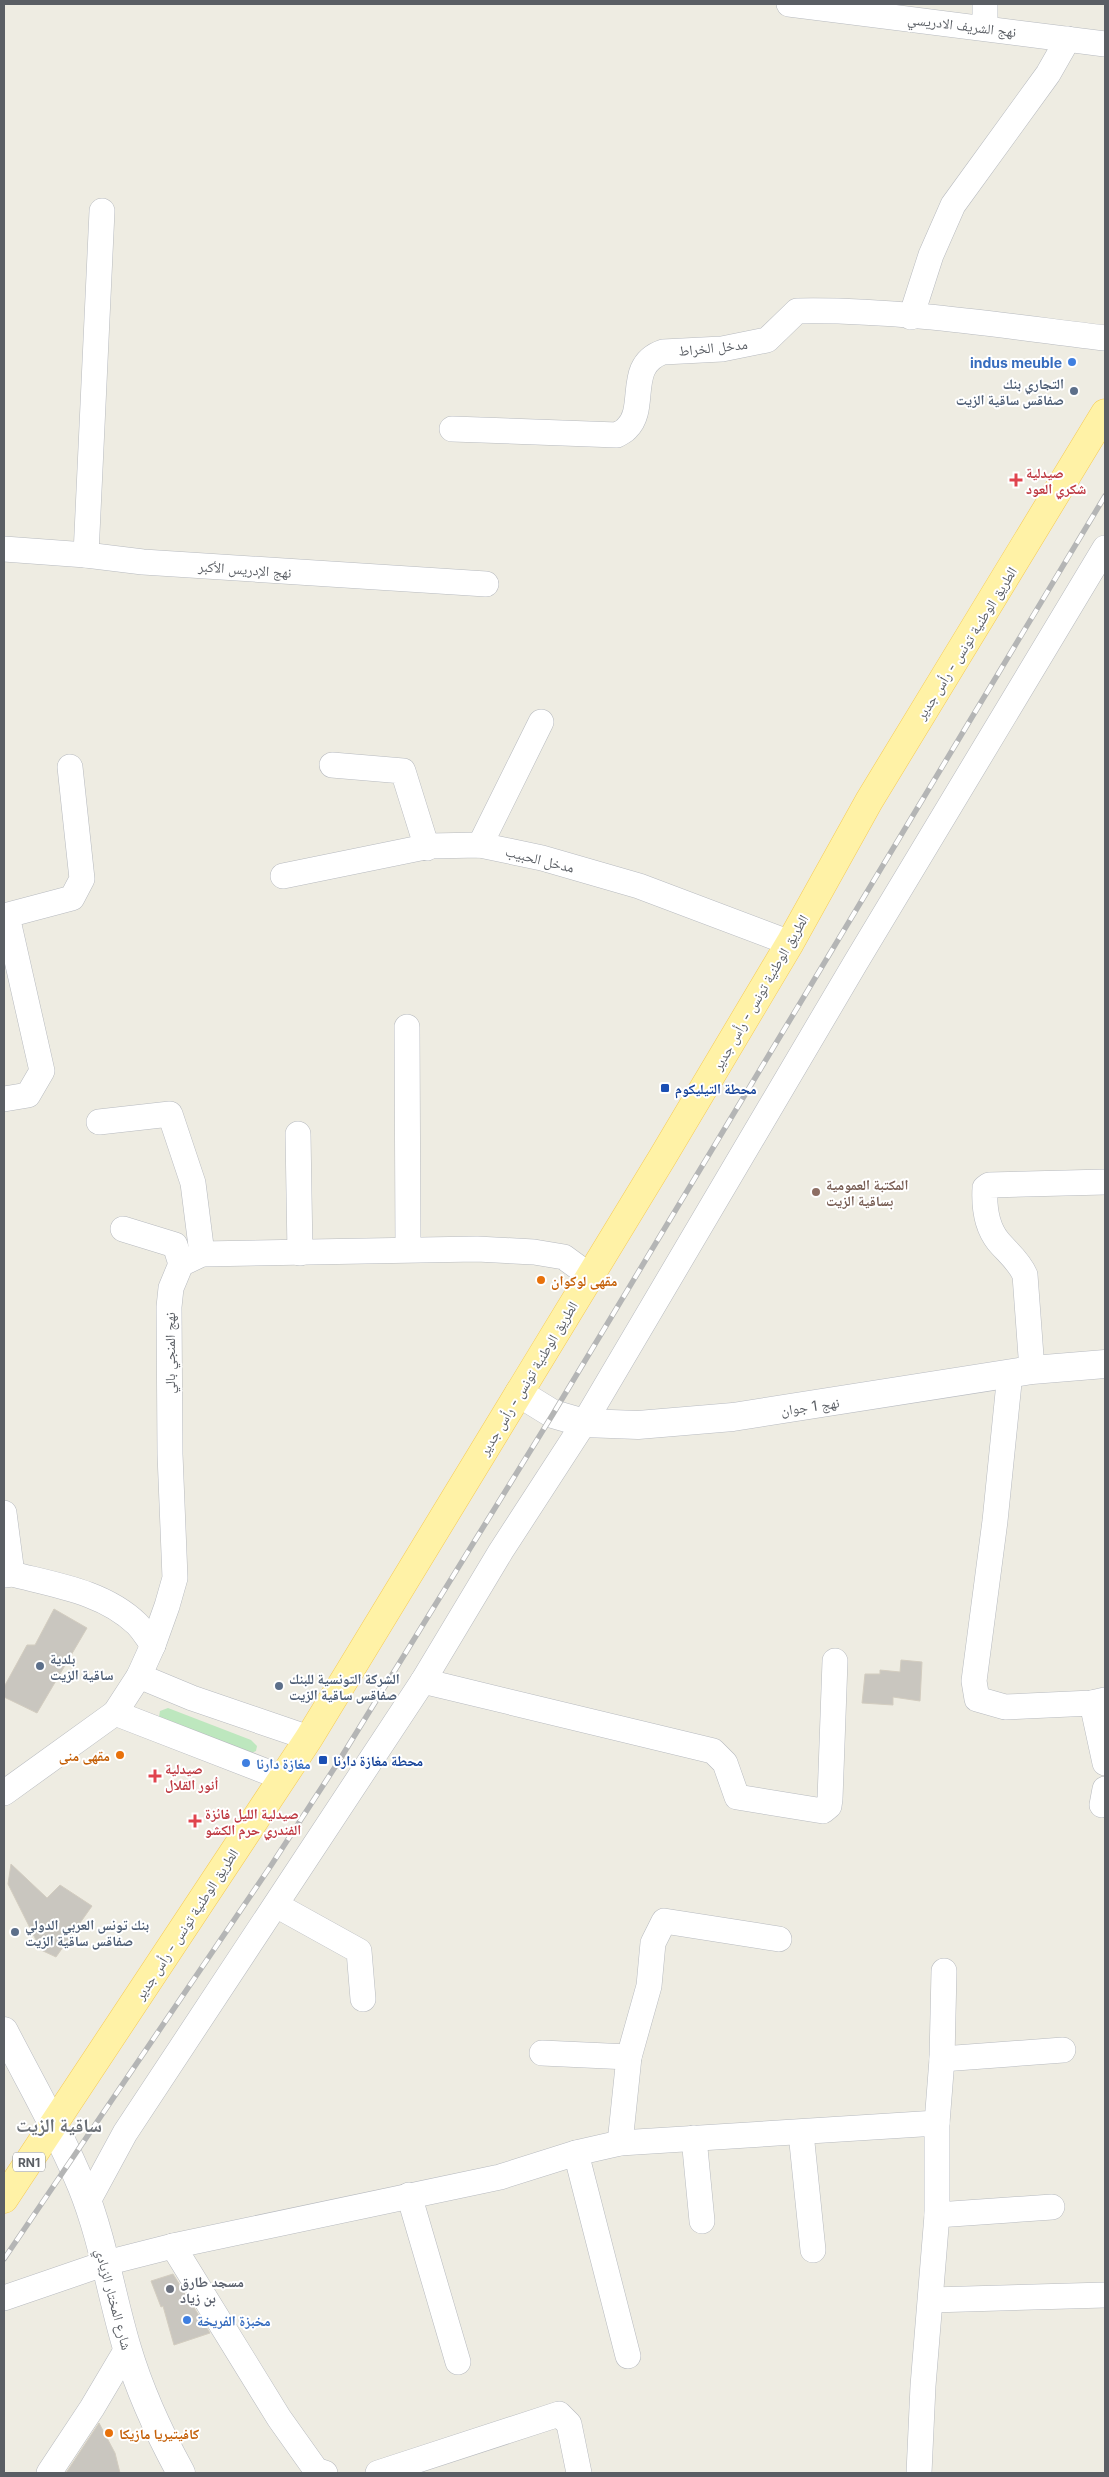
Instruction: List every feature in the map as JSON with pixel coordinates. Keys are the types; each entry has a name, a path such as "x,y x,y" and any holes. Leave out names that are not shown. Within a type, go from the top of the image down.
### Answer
{"main road":[{"name":"الطريق الوطنية تونس - رأس جدير","path":"53,2123 309,1738 590,1276 790,942 869,801 1105,413"},
{"name":"RN1","path":"4,2199 53,2123"}],"street":[{"name":"نهج الشريف الادريسي","path":"789,4 985,16 1068,39 1105,44"},
{"path":"912,317 931,255 952,205 1048,74 1068,39"},
{"path":"86,554 102,211"},
{"name":"مدخل الخراط","path":"452,429 617,434 628,428 636,408 640,375 643,367 654,355 663,352 722,349 767,340 797,311 829,310 912,317 1105,338"},
{"name":"نهج الإدريس الأكبر","path":"4,549 86,554 143,562 486,584"},
{"path":"87,2203 125,2134 423,1681 501,1551 584,1423 851,970 1104,554"},
{"path":"480,845 541,722"},
{"path":"332,765 403,771 427,848"},
{"path":"4,1100 28,1095 42,1071 5,916 72,898 82,879 70,767"},
{"name":"مدخل الحبيب","path":"283,876 452,844 480,845 542,858 639,886 790,942"},
{"path":"407,1027 408,1250"},
{"path":"99,1122 170,1114 193,1184 191,1259"},
{"path":"298,1134 300,1253"},
{"path":"1105,1182 989,1185 985,1188 985,1212 989,1227 1022,1268 1025,1275 1021,1372 995,1521 974,1681 977,1699 1005,1708 1098,1701 1105,1763"},
{"path":"123,1230 175,1245 191,1259 300,1253 477,1249 549,1254 564,1257 590,1276"},
{"name":"نهج المنجي بالي","path":"4,1793 115,1713 139,1676 153,1646 175,1578 170,1454 169,1307 171,1288 191,1259"},
{"name":"نهج 1 جوان","path":"519,1393 553,1414 584,1423 638,1425 733,1417 1021,1372 1105,1364"},
{"path":"4,1513 8,1575 74,1590 112,1605 137,1624 153,1646"},
{"path":"423,1681 713,1751 725,1763 737,1797 823,1811 829,1806 830,1799 835,1661"},
{"path":"139,1676 192,1698 309,1738"},
{"path":"115,1713 283,1778"},
{"path":"276,1905 359,1952 363,1999"},
{"path":"620,2143 630,2057 649,1986 653,1943 664,1921 779,1939"},
{"path":"920,2473 924,2386 937,2215 937,2123 942,2059 944,1971"},
{"name":"شارع المختار الزيادي","path":"4,2031 53,2123 87,2203 106,2263 127,2348 155,2426 181,2473"},
{"path":"942,2059 1064,2050"},
{"path":"542,2053 630,2057"},
{"path":"4,2298 106,2263 173,2246 500,2177 576,2153 620,2143 937,2123"},
{"path":"801,2133 813,2250"},
{"path":"694,2138 702,2221"},
{"path":"576,2153 628,2356"},
{"path":"409,2195 458,2362"},
{"path":"937,2215 1052,2207"},
{"path":"173,2246 279,2418 316,2470 325,2473"},
{"path":"931,2300 1105,2295"},
{"path":"49,2473 127,2348"},
{"path":"378,2473 559,2414 569,2424 580,2473"}],"green space":[{"path":"168,1708 251,1740 257,1746 256,1751 249,1754 159,1717 160,1711"}],"building":[{"name":"بلدية ساقية الزيت","path":"54,1609 87,1628 37,1713 4,1697 4,1687 27,1645 35,1645"},
{"path":"901,1660 922,1662 920,1701 893,1697 893,1705 862,1703 865,1674 880,1674 880,1670 900,1672"},
{"path":"11,1864 47,1898 60,1885 92,1906 56,1957 41,1950 8,1884"},
{"path":"173,2274 210,2333 174,2345 163,2306 161,2307 151,2281"},
{"path":"99,2423 115,2453 120,2473 66,2473"}],"railway":[{"path":"4,2259 272,1864 337,1764 553,1414 1105,496"}],"place":[{"name":"indus meuble","path":"1072,362"},
{"name":"التجاري بنك صفاقس ساقية الزيت","path":"1074,391"},
{"name":"صيدلية شكري العود","path":"1016,480"},
{"name":"محطة التيليكوم","path":"665,1088"},
{"name":"المكتبة العمومية بساقية الزيت","path":"816,1192"},
{"name":"مقهى لوكوان","path":"541,1280"},
{"name":"بلدية ساقية الزيت","path":"40,1666"},
{"name":"الشركة التونسية للبنك صفاقس ساقية الزيت","path":"279,1686"},
{"name":"مقهى منى","path":"120,1755"},
{"name":"محطة مغازة دارنا","path":"323,1760"},
{"name":"مغازة دارنا","path":"246,1763"},
{"name":"صيدلية أنور القلال","path":"155,1776"},
{"name":"صيدلية الليل فائزة الفندري حرم الكشو","path":"195,1821"},
{"name":"بنك تونس العربي الدولي صفاقس ساقية الزيت","path":"15,1932"},
{"name":"مسجد طارق بن زياد","path":"170,2289"},
{"name":"مخبزة الفريخة","path":"187,2320"},
{"name":"كافيتيريا مازيكا","path":"109,2433"}],"district":[{"name":"ساقية الزيت","path":"59,2125"}]}
